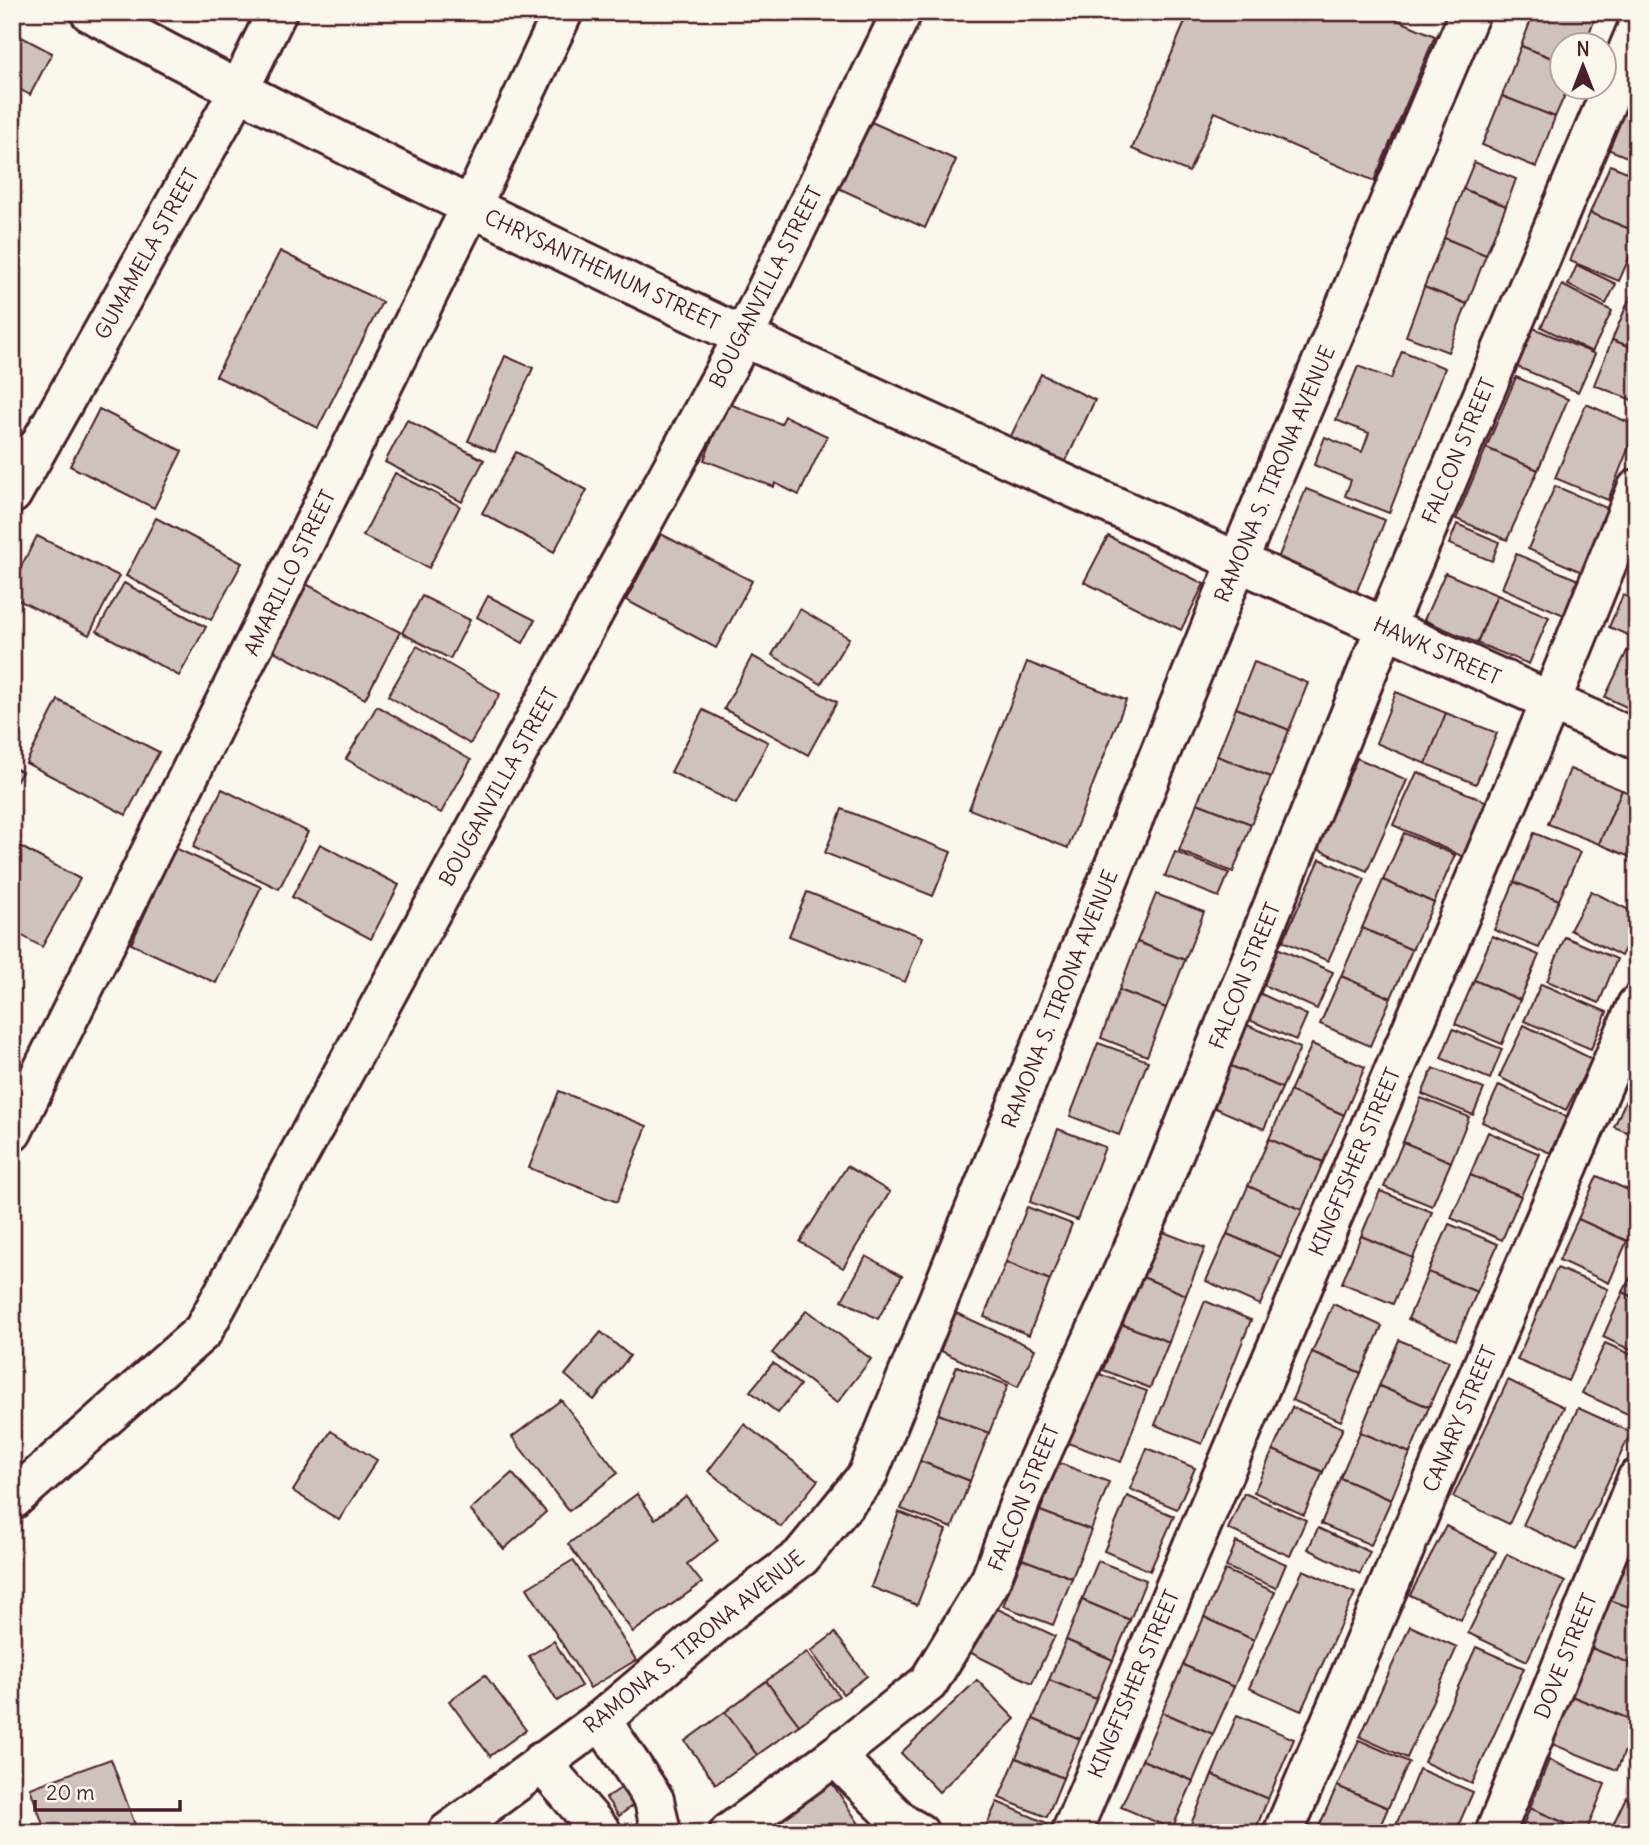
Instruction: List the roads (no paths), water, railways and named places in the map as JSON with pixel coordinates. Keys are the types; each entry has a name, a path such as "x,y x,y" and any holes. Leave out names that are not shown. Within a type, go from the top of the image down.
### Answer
{"street":[{"name":"CHRYSANTHEMUM STREET","path":"90,12 238,92 470,209 1237,563"},
{"name":"GUMAMELA STREET","path":"12,495 238,92 278,12"},
{"name":"AMARILLO STREET","path":"12,1132 470,209 563,12"},
{"name":"BOUGANVILLA STREET","path":"12,1500 203,1331 744,336 902,12"},
{"name":"RAMONA S. TIRONA AVENUE","path":"447,1833 601,1720 740,1603 801,1557 867,1476 1237,563 1470,12"},
{"name":"FALCON STREET","path":"729,1833 835,1756 928,1683 992,1579 1023,1494 1149,1214 1385,628 1637,29"},
{"name":"KINGFISHER STREET","path":"1071,1833 1551,701 1637,489"},
{"name":"HAWK STREET","path":"1237,563 1637,740"},
{"name":"CANARY STREET","path":"1283,1833 1637,1005"},
{"name":"DOVE STREET","path":"1495,1833 1637,1479"},
{"path":"601,1720 654,1800 661,1833"},
{"path":"835,1756 903,1824 919,1833"},
{"path":"541,1762 602,1833"}]}
